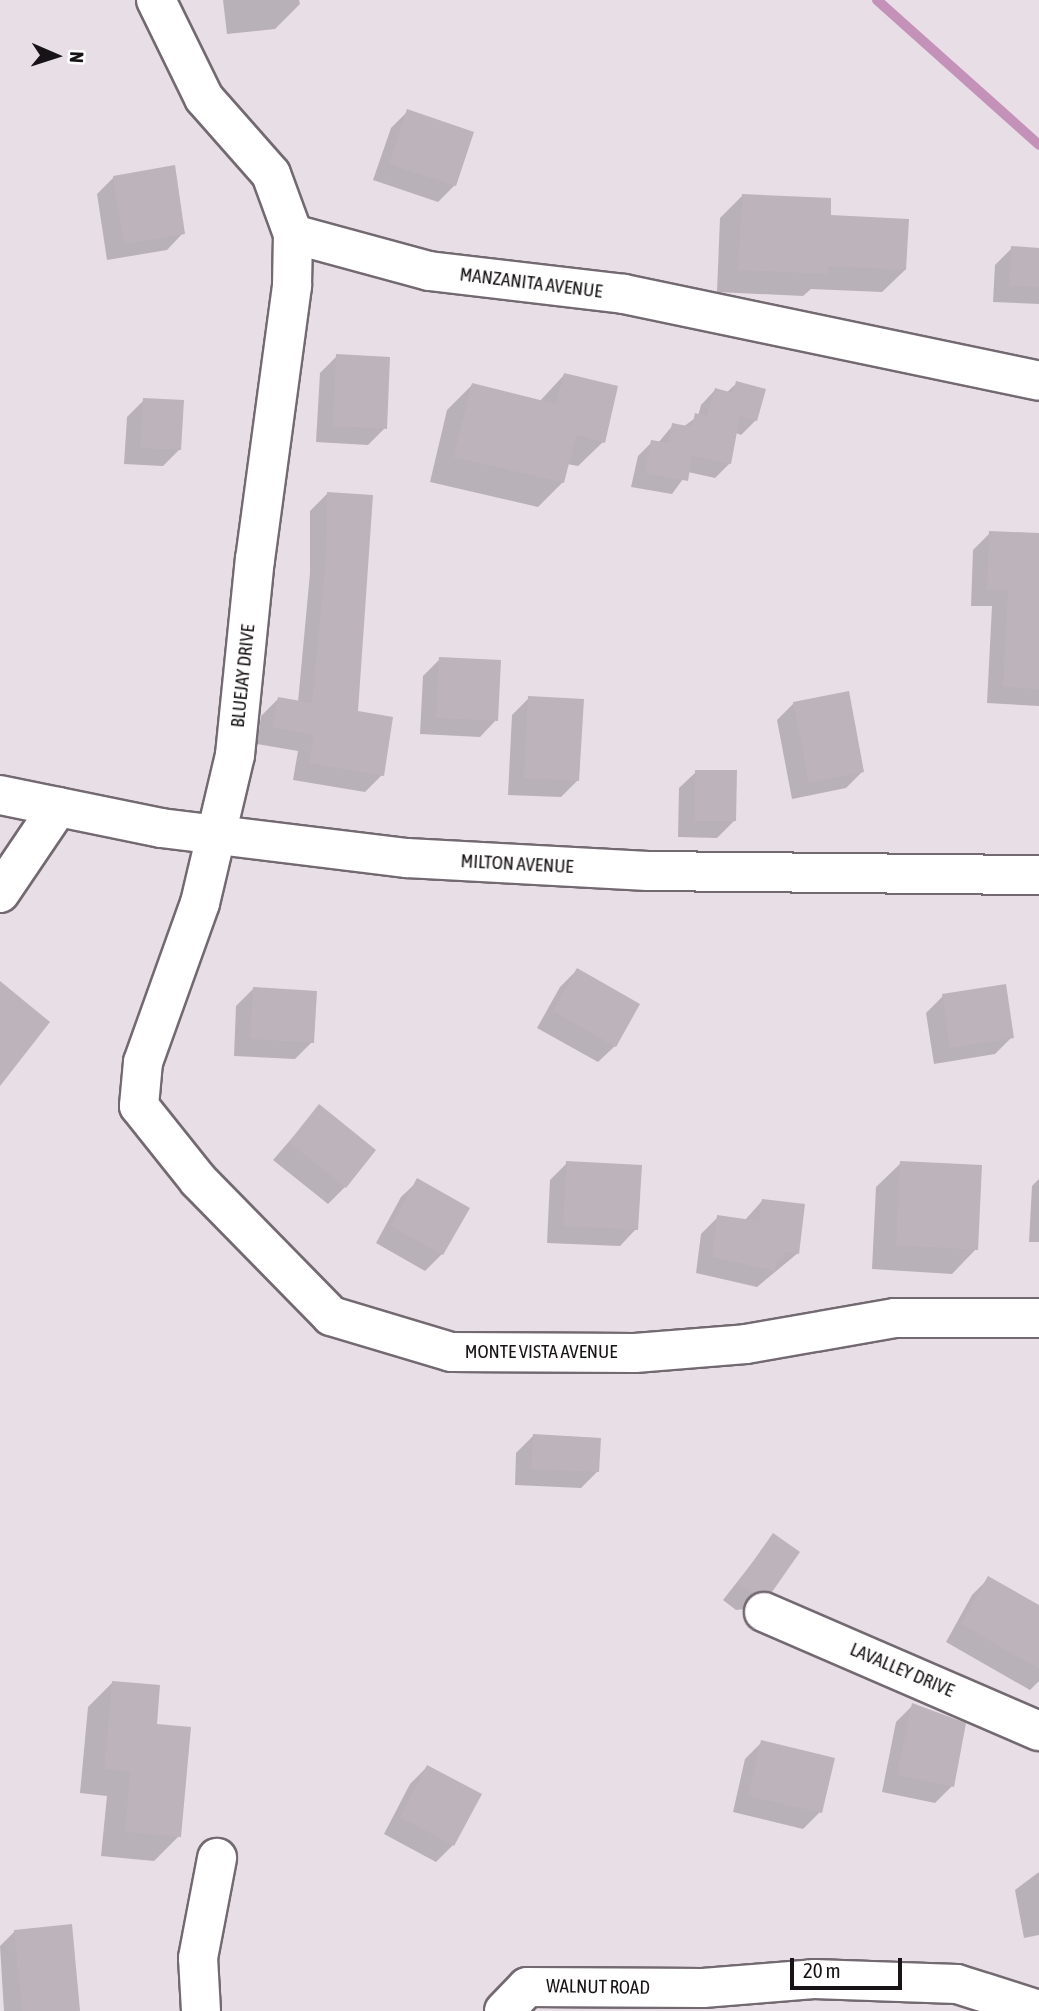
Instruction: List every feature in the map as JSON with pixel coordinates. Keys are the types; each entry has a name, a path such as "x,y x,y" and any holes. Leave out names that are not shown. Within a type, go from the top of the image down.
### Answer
{"street":[{"path":"156,0 204,98 271,174 293,233"},
{"name":"MANZANITA AVENUE","path":"293,233 429,271 624,294 1039,381"},
{"name":"BLUEJAY DRIVE","path":"139,1106 143,1062 200,904 235,755 255,558 292,286 293,233"},
{"name":"MILTON AVENUE","path":"0,795 161,828 407,858 648,871 1039,875"},
{"path":"0,893 58,807"},
{"name":"MONTE VISTA AVENUE","path":"139,1106 198,1180 331,1317 451,1352 635,1353 746,1344 894,1318 1039,1318"},
{"name":"LAVALLEY DRIVE","path":"764,1612 1039,1731"},
{"path":"201,2011 198,1958 217,1858"},
{"name":"WALNUT ROAD","path":"504,2011 527,1987 708,1999 814,1979 957,1984 1039,2010"}],"building":[{"path":"407,109 474,132 456,186 389,164"},
{"path":"175,165 185,234 124,244 113,176"},
{"path":"742,194 831,198 831,215 909,219 906,270 828,266 827,274 738,270"},
{"path":"1011,246 1039,248 1039,287 1009,286"},
{"path":"336,354 390,357 387,429 333,426"},
{"path":"564,373 618,386 605,443 576,435 564,483 453,457 472,383 556,404"},
{"path":"736,381 766,389 757,421 740,416 731,464 692,456 688,481 645,473 651,440 669,443 672,423 692,427 695,413 707,416 715,388 733,393"},
{"path":"143,398 184,400 181,450 140,448"},
{"path":"327,492 373,495 358,711 393,717 384,776 309,763 314,735 272,727 278,697 312,703 326,555"},
{"path":"989,531 1039,533 1039,689 1003,687 1008,590 987,589"},
{"path":"439,657 501,660 498,721 436,718"},
{"path":"849,691 864,772 809,783 793,702"},
{"path":"528,696 584,699 579,781 524,778"},
{"path":"695,770 737,770 736,821 695,821"},
{"path":"577,968 640,1004 616,1047 553,1011"},
{"path":"0,981 50,1022 0,1086"},
{"path":"1006,984 1014,1038 950,1048 942,994"},
{"path":"253,987 317,991 314,1043 250,1039"},
{"path":"319,1104 376,1150 346,1188 289,1142"},
{"path":"566,1161 642,1165 638,1230 563,1226"},
{"path":"900,1161 982,1165 978,1250 896,1245"},
{"path":"417,1178 470,1208 443,1255 391,1226"},
{"path":"762,1199 805,1204 799,1254 784,1252 783,1260 777,1259 775,1271 712,1257 717,1215 759,1221"},
{"path":"533,1434 601,1438 599,1472 531,1469"},
{"path":"773,1533 800,1552 772,1592 753,1593 738,1583"},
{"path":"988,1576 1039,1605 1039,1669 961,1624"},
{"path":"112,1681 160,1685 157,1724 191,1727 181,1837 125,1832 130,1772 104,1769"},
{"path":"912,1703 966,1723 954,1787 897,1775"},
{"path":"761,1740 835,1758 822,1813 748,1796"},
{"path":"427,1765 482,1794 454,1846 400,1817"},
{"path":"72,1924 80,2011 22,2011 14,1930"}],"waterway":[{"path":"877,0 1039,145"}]}
